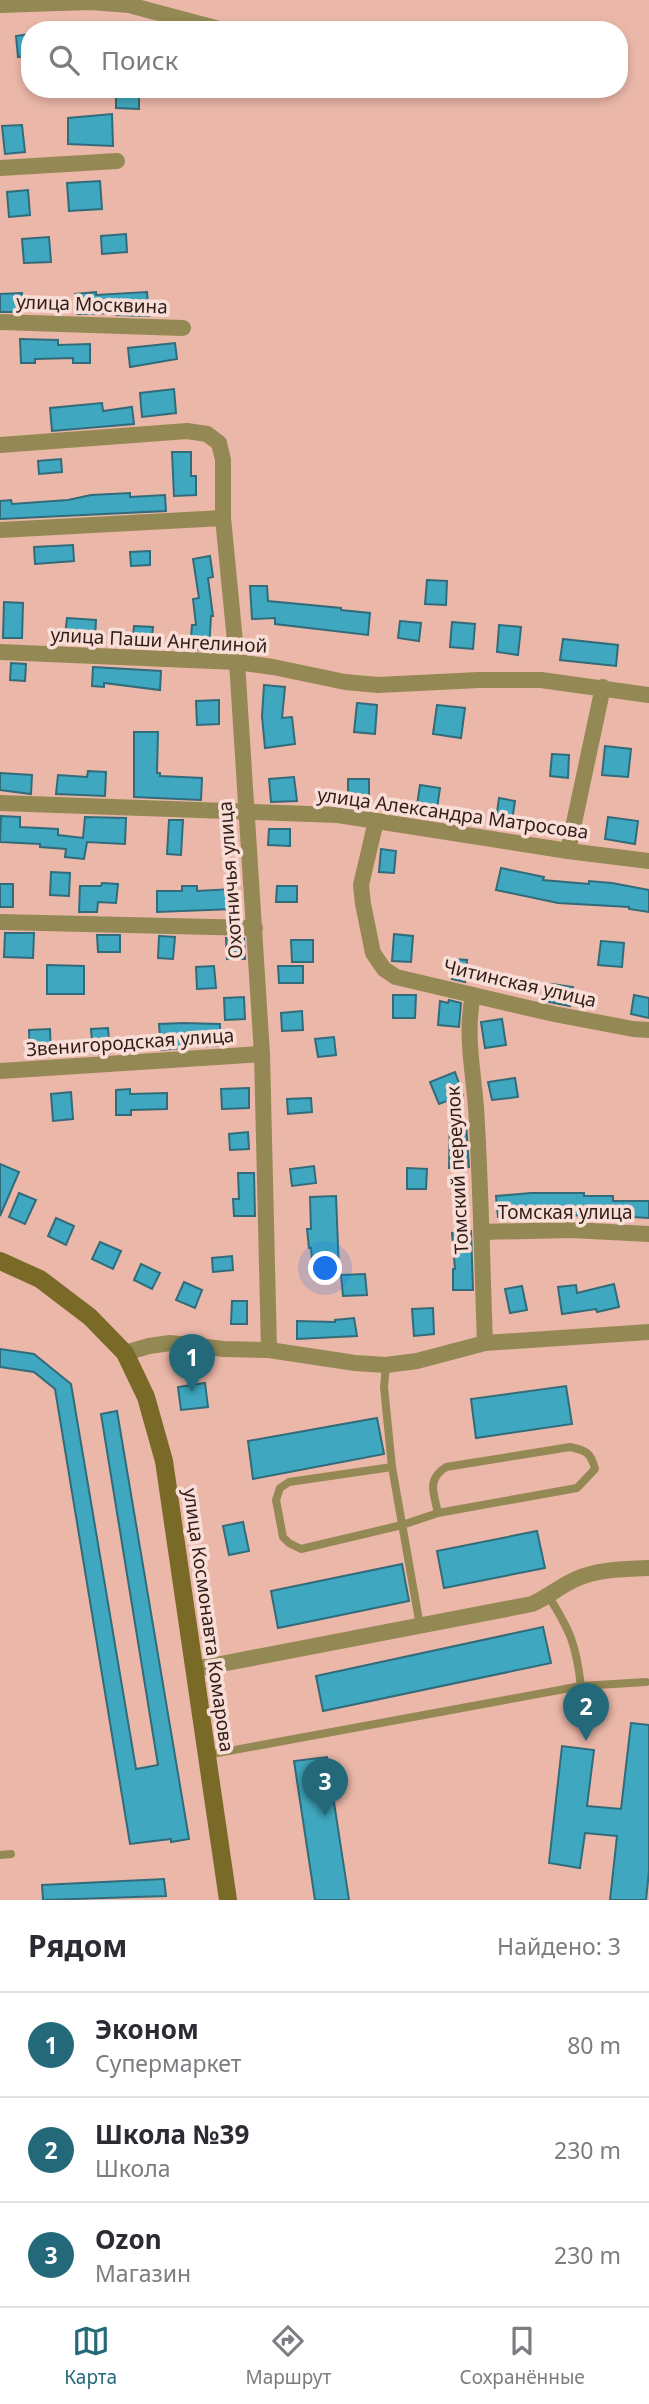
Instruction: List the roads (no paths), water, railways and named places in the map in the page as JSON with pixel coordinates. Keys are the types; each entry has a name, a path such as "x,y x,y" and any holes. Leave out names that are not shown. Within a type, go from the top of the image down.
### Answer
{"main road":[{"name":"улица Космонавта Комарова","path":"0,1261 40,1279 90,1317 125,1353 146,1397 164,1461 228,1900"}],"street":[{"path":"0,5 90,2 129,5 189,21"},
{"path":"0,168 117,161"},
{"name":"улица Москвина","path":"0,322 183,328"},
{"name":"Охотничья улица","path":"0,445 187,431 207,433 219,443 223,460 223,519 237,662 262,1054 269,1350"},
{"path":"0,530 223,519"},
{"name":"улица Паши Ангелиной","path":"0,652 237,662 345,682 378,685 528,680 603,687 649,695"},
{"path":"568,851 603,687"},
{"name":"улица Александра Матросова","path":"0,803 338,815 649,861"},
{"name":"Читинская улица","path":"376,821 361,885 373,953 384,969 396,977 554,1014 649,1030"},
{"path":"0,922 255,928"},
{"name":"Томский переулок","path":"473,995 469,1013 469,1035 476,1107 485,1343"},
{"name":"Звенигородская улица","path":"0,1071 262,1054"},
{"name":"Томская улица","path":"481,1232 571,1230 649,1234"},
{"path":"125,1353 170,1343 224,1349 269,1350 386,1365 417,1361 485,1343 649,1332"},
{"path":"195,1669 532,1604 587,1574 649,1568"}],"lane":[{"path":"386,1365 384,1387 392,1467 420,1626"},
{"path":"392,1467 289,1482 280,1488 276,1500 283,1537 301,1549 402,1525 438,1513 577,1488 595,1469 592,1457 585,1450 570,1447 446,1467 432,1480 438,1513"},
{"path":"548,1597 568,1628 577,1653 581,1686"},
{"path":"207,1755 581,1686 646,1682"},
{"path":"0,1854 11,1854"}],"place":[{"name":"Эконом","path":"192,1392"},
{"name":"Школа №39","path":"586,1741"},
{"name":"Ozon","path":"325,1816"}]}
